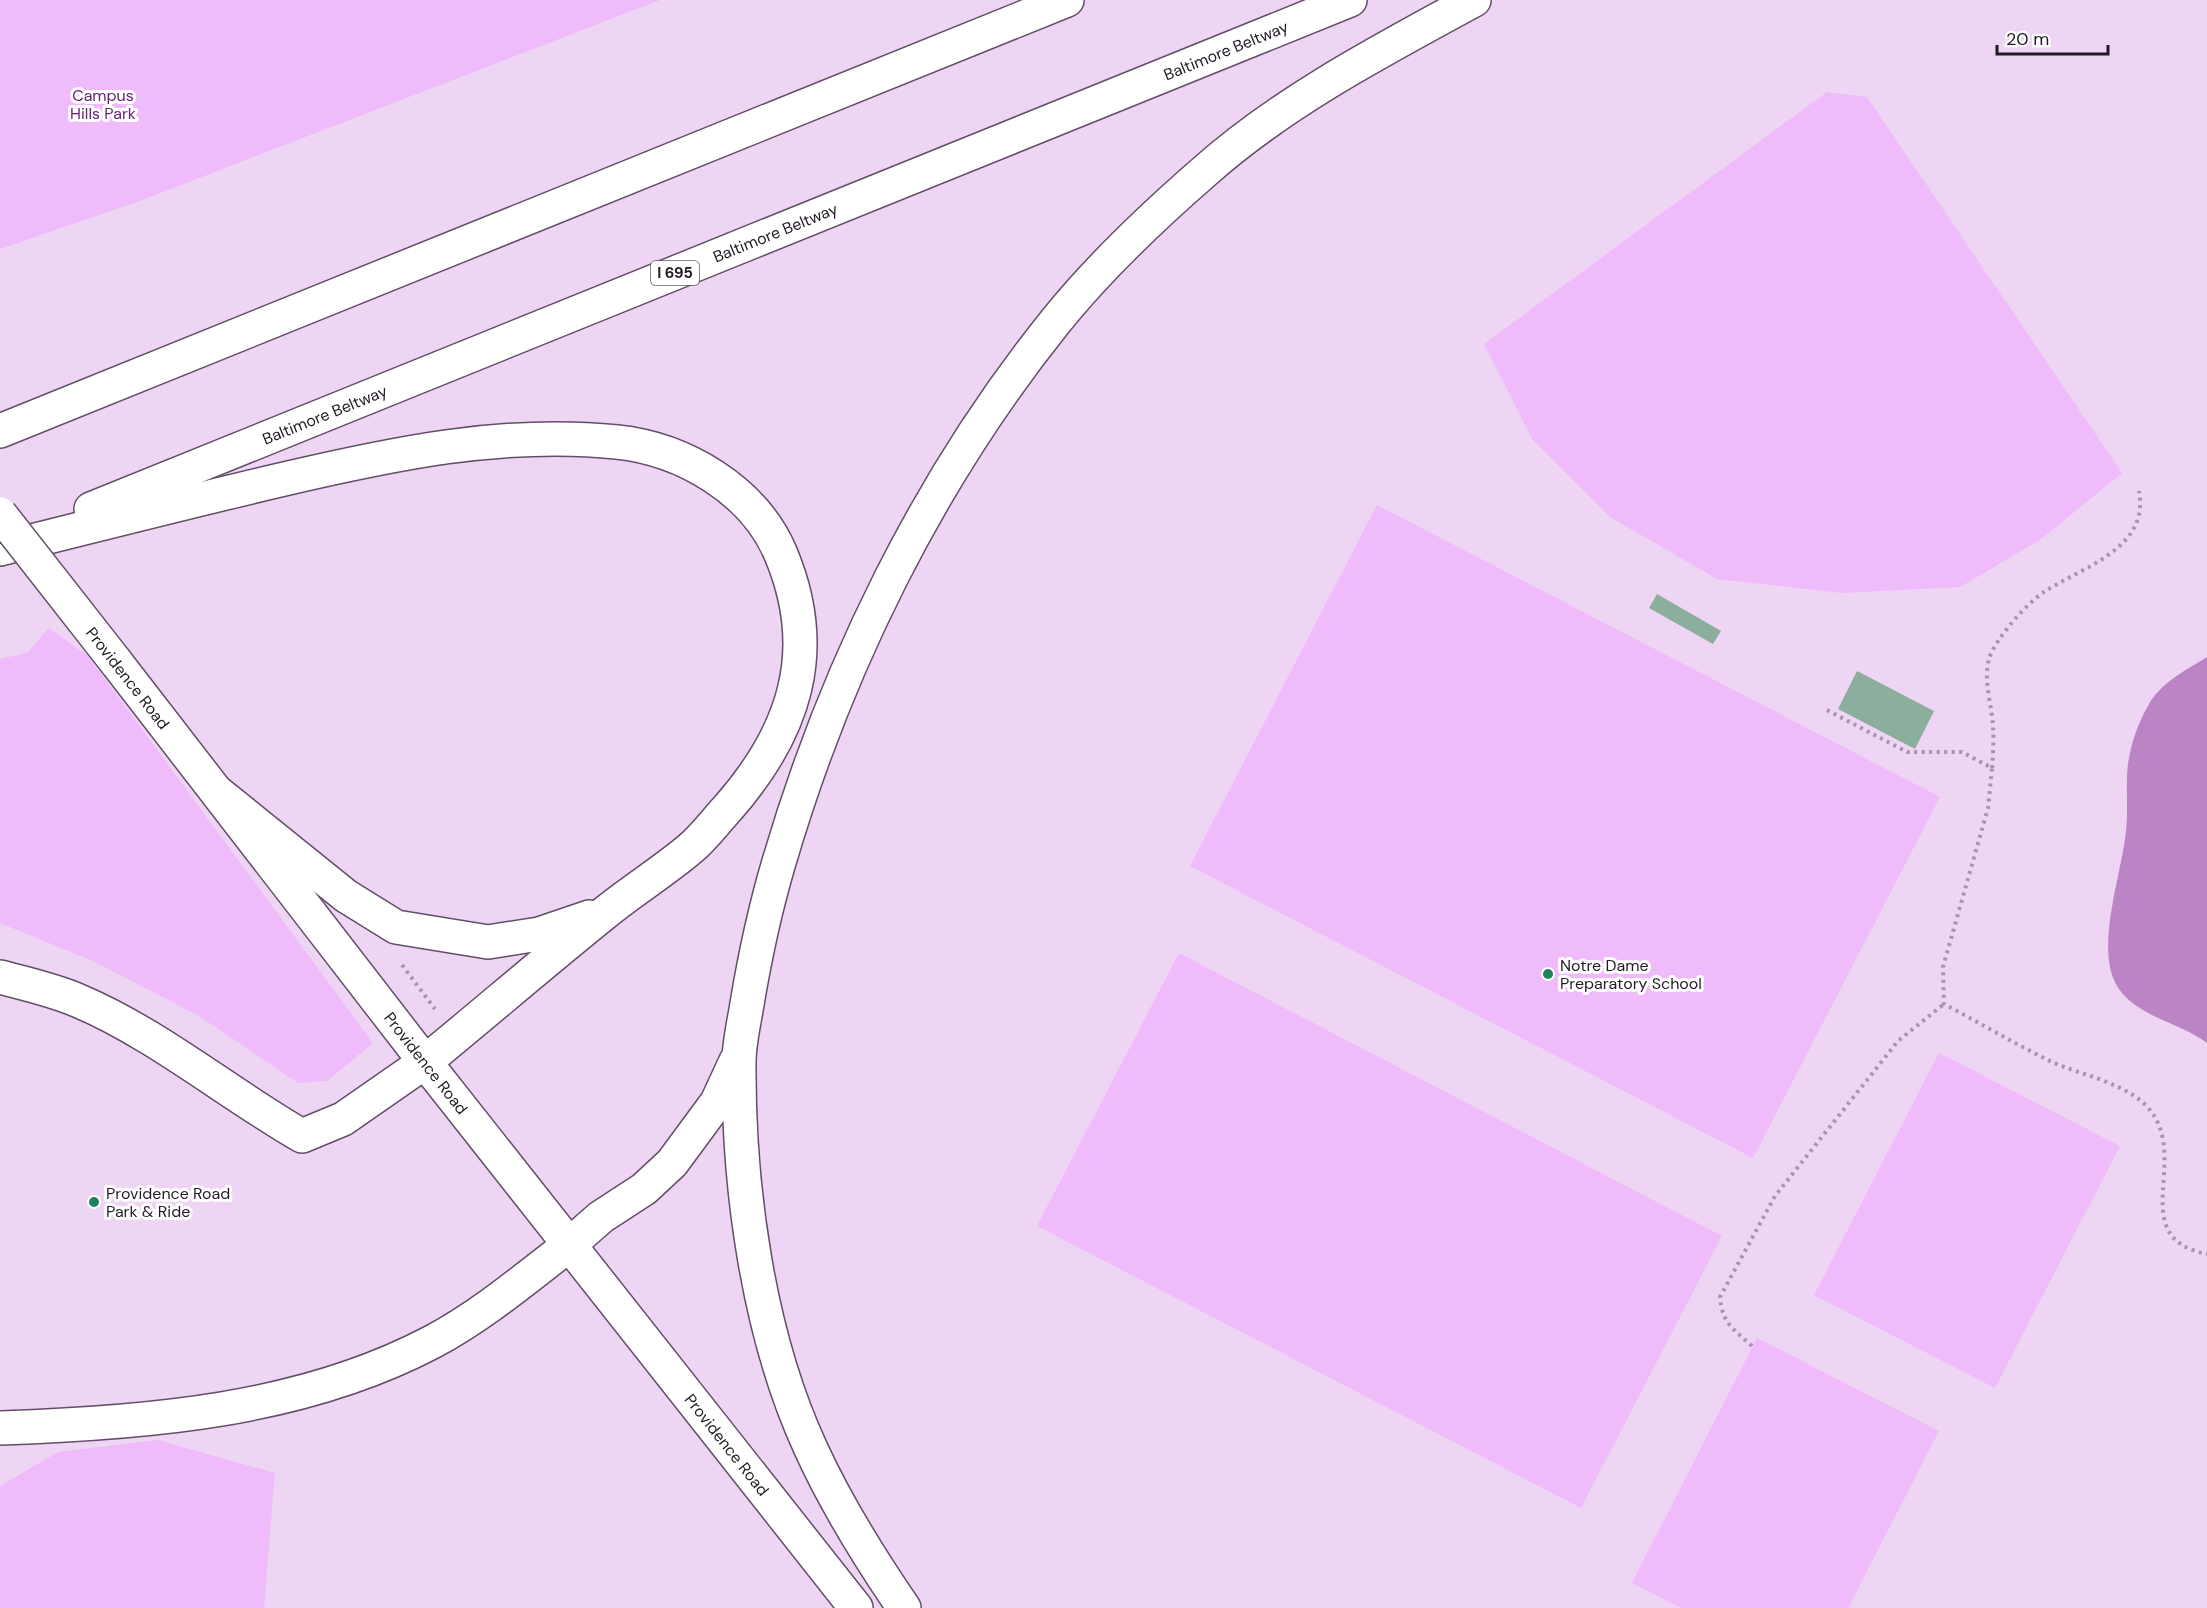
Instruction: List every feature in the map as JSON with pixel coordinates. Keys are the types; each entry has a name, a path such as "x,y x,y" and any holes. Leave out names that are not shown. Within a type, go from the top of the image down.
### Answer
{"main road":[{"path":"3,429 1067,0"},
{"name":"Baltimore Beltway","path":"0,547 1350,0"},
{"path":"904,1608 851,1528 810,1447 774,1348 754,1248 743,1155 739,1057 753,967 771,888 815,753 875,612 939,489 976,428 1057,319 1100,270 1209,167 1294,104 1474,0"},
{"path":"0,547 311,473 457,444 539,440 620,442 668,455 706,471 743,498 773,536 789,573 800,622 799,664 791,708 772,749 737,798 694,846 608,910 425,1062 344,1119 302,1136 256,1110 131,1028 78,1000 0,977"},
{"name":"Providence Road","path":"0,514 568,1245 856,1608"},
{"path":"217,792 346,896 396,927 488,942 539,934 608,910"},
{"path":"0,1428 84,1425 210,1410 276,1398 328,1385 383,1365 434,1341 488,1306 601,1217 644,1189 672,1163 717,1102 739,1057"}],"path":[{"path":"1944,1004 1943,967 1988,808 1994,729 1988,682 1989,659 2001,636 2042,593 2092,565 2130,538 2142,506 2139,491"},
{"path":"1827,710 1907,752 1962,752 1992,768"},
{"path":"397,959 441,1016"},
{"path":"1944,1004 2052,1062 2133,1094 2150,1110 2160,1127 2167,1158 2162,1212 2164,1227 2175,1240 2193,1251 2207,1254"},
{"path":"1752,1346 1729,1326 1721,1313 1720,1297 1775,1196 1898,1041 1944,1004"}],"green space":[{"name":"Campus Hills Park","path":"0,0 660,0 137,202 0,249"},
{"path":"1827,92 1867,97 2122,473 2040,540 1960,587 1842,593 1717,579 1610,517 1532,439 1484,344"},
{"path":"1377,505 1940,797 1753,1158 1190,866"},
{"path":"49,628 88,656 373,1043 327,1081 298,1083 199,1016 93,961 0,923 0,659 27,653"},
{"path":"1179,953 1722,1236 1581,1508 1037,1226"},
{"path":"1939,1053 2120,1146 1995,1388 1814,1295"},
{"path":"1757,1338 1939,1431 1848,1608 1681,1608 1632,1583"},
{"path":"158,1440 275,1473 264,1608 0,1608 0,1486 58,1452"}],"shaded area":[{"path":"2207,657 2207,1043 2131,1002 2114,980 2109,964 2108,946 2112,906 2124,848 2127,772 2135,735 2145,711 2159,690"}],"building":[{"path":"1657,594 1721,631 1713,644 1649,608"},
{"path":"1857,671 1934,711 1915,749 1838,709"}],"place":[{"name":"Notre Dame Preparatory School","path":"1548,974"},
{"name":"Providence Road Park & Ride","path":"94,1202"}]}
